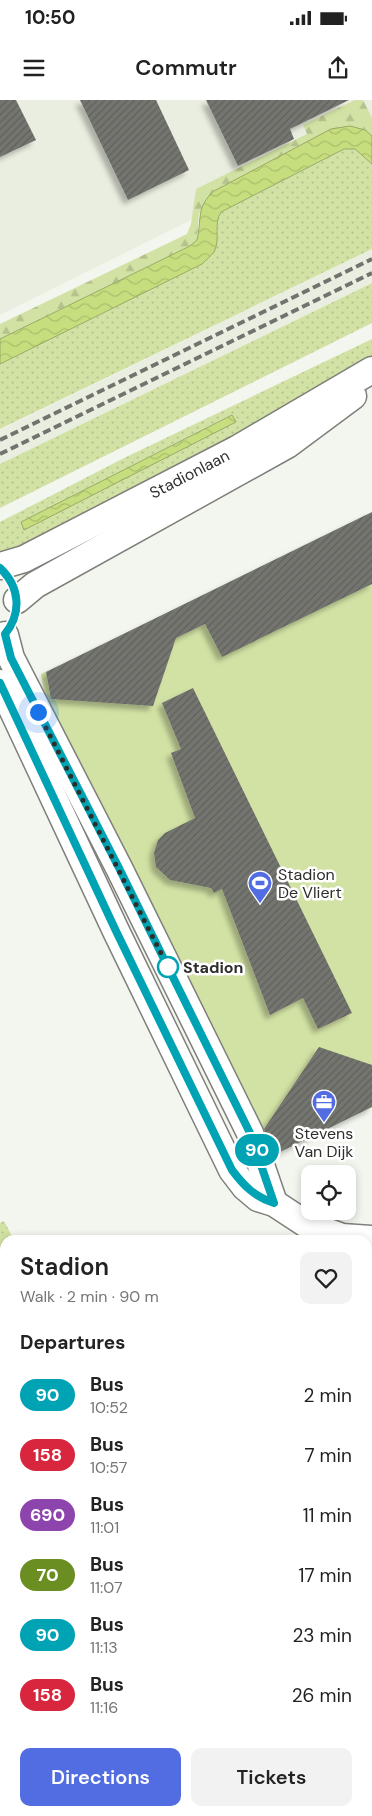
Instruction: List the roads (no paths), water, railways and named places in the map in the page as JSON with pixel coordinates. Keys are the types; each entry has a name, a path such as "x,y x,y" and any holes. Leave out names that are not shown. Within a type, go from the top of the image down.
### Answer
{"street":[{"name":"Stadionlaan","path":"0,567 24,559 174,482 372,370"},
{"name":"Stadionlaan","path":"17,600 35,585 287,445 372,382"},
{"path":"0,567 15,587 17,600 15,619 2,636 11,658 124,877 250,1133 274,1203"},
{"path":"0,683 116,931 232,1170 258,1198 274,1203 306,1224 336,1235"}],"water":[{"path":"350,126 365,130 372,136 372,164 355,149 344,149 221,212 218,221 216,247 214,252 202,264 0,364 0,339 190,246 197,240 204,202 214,191 331,129"},
{"path":"232,415 236,422 24,530 21,522"}],"railway":[{"path":"0,440 372,259"},
{"path":"0,454 372,273"}],"place":[{"name":"Stadion De Vliert","path":"260,904"},
{"name":"Stadion","path":"168,967"},
{"name":"Stevens Van Dijk","path":"324,1123"}]}
